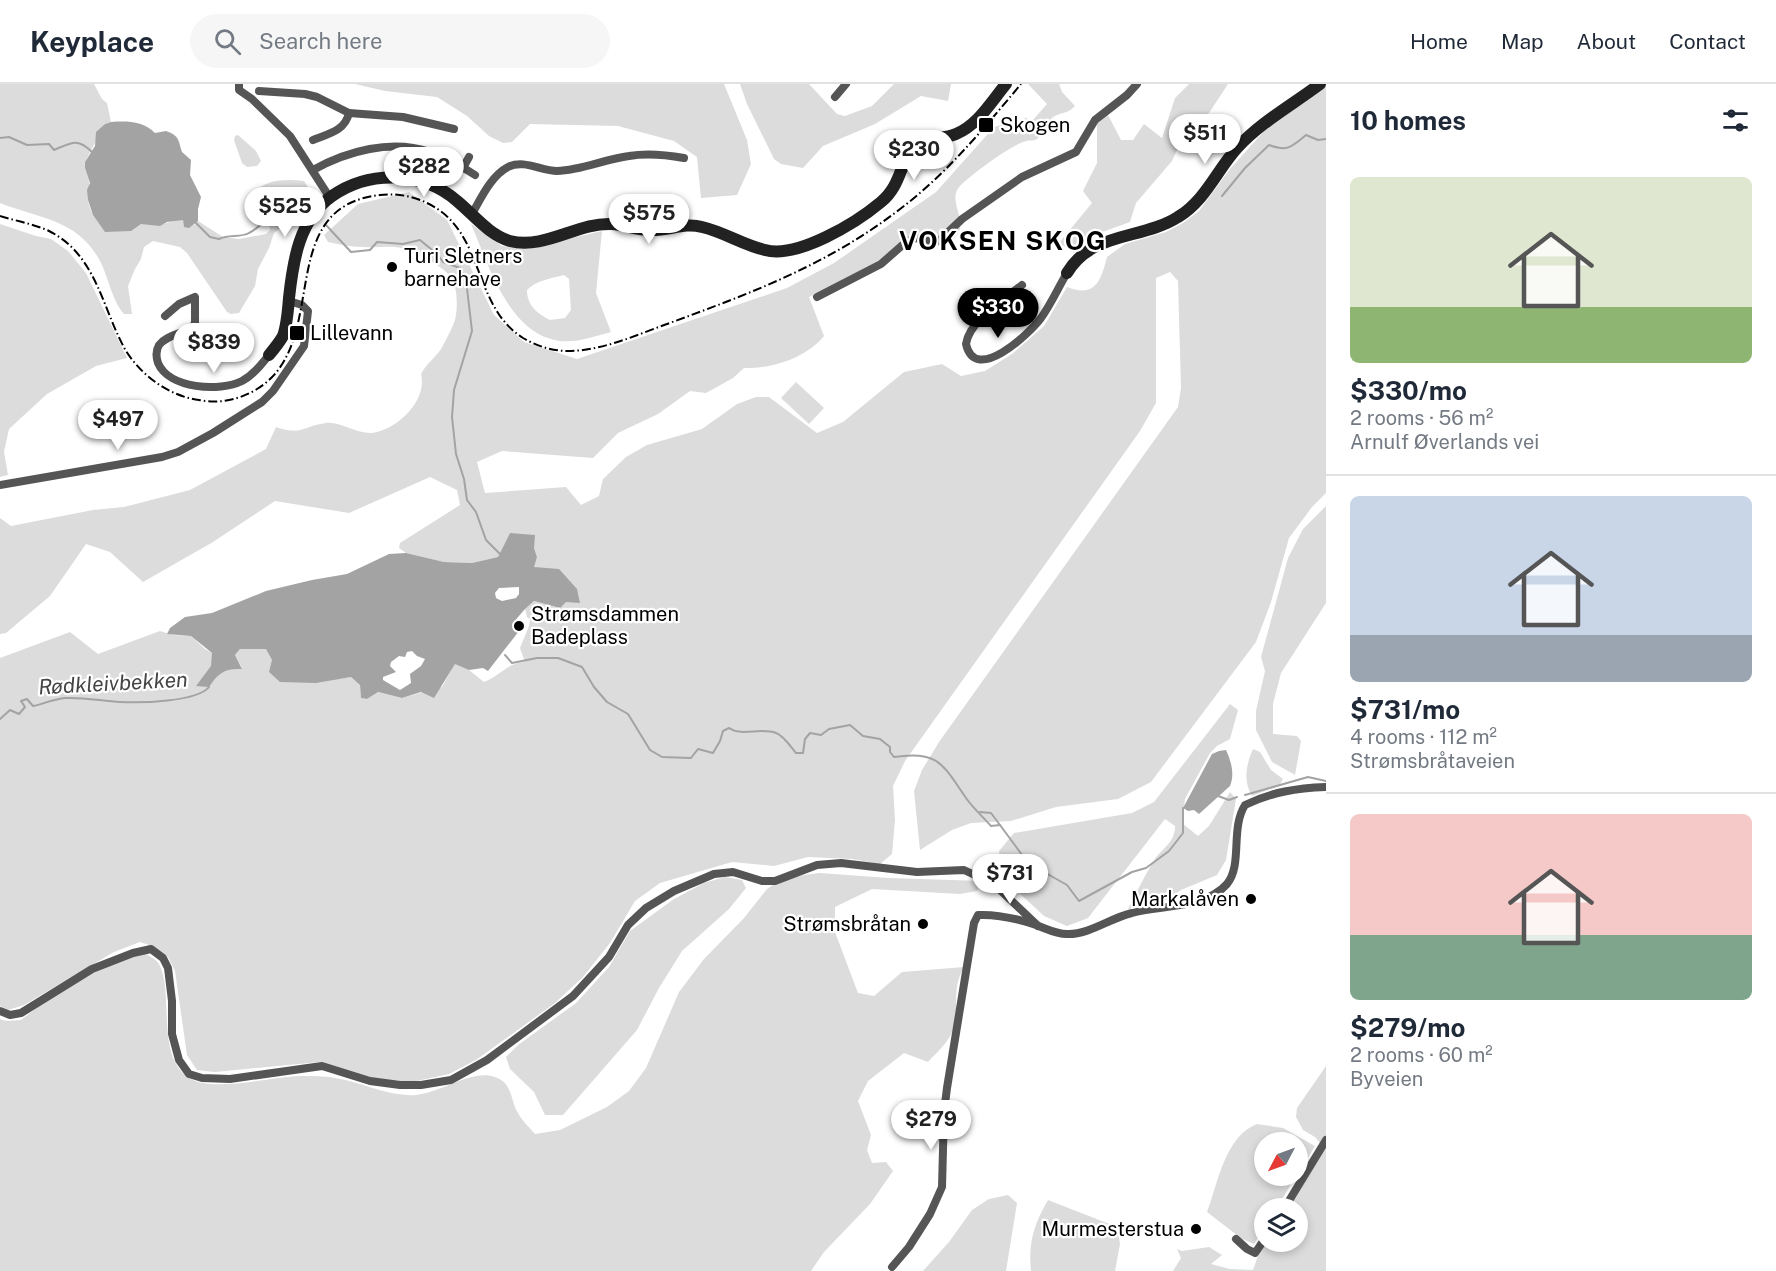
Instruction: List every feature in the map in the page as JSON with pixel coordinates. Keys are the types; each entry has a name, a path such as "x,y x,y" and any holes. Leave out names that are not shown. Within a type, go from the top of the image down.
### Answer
{"street":[{"path":"835,97 846,84"},
{"path":"165,316 179,304 195,297 196,321 193,327 162,342 157,352 158,361 163,370 180,381 207,387 233,384 254,372 283,335 301,237 314,214 330,198 350,186 368,180 390,177 408,178 442,190 496,234 517,242 536,242 604,224 619,224 651,231 688,225 711,229 766,251 796,249 817,241 880,203 893,189 908,155 916,145 923,141 955,135 967,128 1006,84"},
{"path":"817,297 880,264 906,242 916,238 935,242 940,240 962,219 1022,177 1076,152 1095,120 1137,84"},
{"path":"1023,285 977,321 966,344 975,359 990,358 1020,339 1044,315 1067,273 1079,258 1098,245 1161,226 1186,212 1196,203 1226,160 1244,141 1275,114 1320,84"},
{"path":"237,86 290,136 330,198"},
{"path":"252,99 259,87 317,97 349,113 403,117 453,129"},
{"path":"313,140 341,128 349,113"},
{"path":"313,170 352,153 398,146 429,152 476,175"},
{"path":"472,214 493,181 513,165 554,171 568,170 631,155 684,158"},
{"path":"463,168 469,157"},
{"path":"0,485 170,455 237,419 270,395 304,346 308,311 289,301"},
{"path":"892,1267 909,1247 930,1214 942,1187 944,1112 974,923 978,915 1002,916 1055,933 1070,935 1131,913 1183,904 1213,894 1227,883 1234,866 1237,824 1245,805 1283,791 1326,787"},
{"path":"0,1011 10,1015 21,1013 92,969 133,953 151,949 167,963 172,1000 172,1034 179,1060 189,1074 202,1078 230,1079 322,1066 370,1081 421,1085 451,1080 488,1060 573,996 609,957 628,925 646,908 674,891 714,874 733,872 762,881 775,881 804,869 841,863 916,872 964,870 994,884 1038,926"},
{"path":"1291,1198 1326,1140"},
{"path":"1236,1239 1247,1249 1254,1252"}],"shaded area":[{"path":"0,84 94,84 102,99 107,103 111,122 105,124 85,162 89,183 88,200 95,217 108,227 124,230 141,224 163,224 181,219 184,226 194,225 198,221 223,237 239,239 266,234 270,230 268,220 251,196 262,186 282,180 304,181 310,190 310,205 298,223 274,233 258,269 255,286 239,313 227,312 187,253 180,247 153,241 144,247 128,286 132,314 124,314 101,263 82,237 57,222 0,203"},
{"path":"355,84 724,84 747,140 751,164 737,195 701,198 697,157 674,141 618,126 530,124 512,142 503,143 489,136 467,116 437,97 385,91"},
{"path":"740,84 809,84 837,114 845,116 872,106 894,84 951,84 948,101 921,96 875,124 823,146 803,168 781,164 774,159 747,104"},
{"path":"1028,84 1059,84 1062,92 1075,106 1052,118 1038,138 1011,148 982,167 961,185 955,198 960,226 958,233 948,244 938,246 916,236 881,262 809,297 824,336 817,344 788,361 766,367 744,368 733,378 706,393 690,391 658,414 618,433 593,458 502,451 477,462 485,493 566,487 581,505 599,496 603,479 626,457 647,445 702,429 737,404 756,397 769,397 817,433 843,422 904,372 942,364 961,376 985,371 1012,354 1044,326 1067,287 1084,290 1095,285 1107,257 1125,244 1166,232 1199,211 1230,169 1265,130 1326,84 1326,493 1312,507 1289,538 1271,602 1256,642 1151,782 1118,799 1056,807 1011,821 971,823 952,830 920,850 914,791 922,770 939,742 1178,407 1181,388 1178,281 1170,272 1156,278 1156,403 1140,431 905,761 893,786 895,820 892,854 880,864 852,859 808,857 774,866 732,862 660,883 635,901 610,943 583,977 555,1003 476,1060 449,1074 417,1081 379,1081 320,1062 215,1072 197,1070 187,1055 175,971 168,957 155,947 140,942 114,952 24,1005 8,1010 0,1006 0,658 70,632 98,654 160,631 173,635 191,636 212,653 212,666 197,686 224,671 242,668 235,655 240,649 266,648 272,660 337,679 351,677 360,685 361,698 367,699 377,692 402,698 442,687 455,663 469,670 484,682 513,665 525,662 520,648 530,619 525,609 534,601 560,608 533,567 537,557 534,548 510,533 498,557 472,563 444,562 406,553 399,548 400,543 460,505 457,490 430,477 349,513 275,501 213,542 143,582 110,552 86,544 50,596 6,633 0,634 0,518 11,526 93,510 124,507 190,490 266,449 276,427 292,431 331,423 360,432 372,433 382,431 400,420 415,403 420,394 421,374 441,349 452,327 457,309 456,290 452,279 440,267 402,248 351,246 328,242 324,235 358,204 409,192 447,220 494,315 524,342 577,359 787,288 834,263 936,192 994,127 1026,118 1032,121 1047,104"},
{"path":"1189,84 1228,84 1209,113 1188,125 1172,161 1136,203 1130,222 1094,235 1074,253 1059,243 1092,203 1083,191 1097,163 1097,124 1108,115 1121,140 1133,140 1144,124 1162,138 1175,98"},
{"path":"111,122 135,123 155,133 166,131 176,137 182,152 191,160 190,175 201,197 198,221 189,228 184,227 183,220 167,222 160,226 141,224 131,231 105,232 93,215 88,200 87,190 90,183 85,162 95,146 96,132"},
{"path":"238,135 256,151 261,161 257,166 247,167 242,163 234,140"},
{"path":"0,224 51,239 68,251 86,273 127,358 96,366 47,394 9,429 4,452 8,475 0,477"},
{"path":"471,224 502,246 529,248 602,231 596,293 611,332 579,340 560,341 542,336 527,326 514,312 493,277","holes":["564,275 569,279 571,310 565,318 550,320 534,309 527,296 527,290 530,287 544,280"]},
{"path":"796,382 824,408 809,424 781,398"},
{"path":"1326,506 1326,603 1281,673 1273,704 1273,734 1297,736 1301,741 1295,775 1272,762 1256,730 1256,711 1265,671 1261,657 1288,558 1303,529"},
{"path":"510,533 535,535 534,548 537,557 534,567 559,569 577,589 580,603 566,602 560,608 534,601 512,624 514,630 519,631 488,671 483,668 469,670 455,664 434,698 421,692 402,698 378,692 367,699 361,698 360,685 351,677 316,683 280,682 269,672 272,660 266,649 240,649 235,655 242,669 222,672 209,687 196,686 211,666 212,653 191,636 167,634 170,628 185,617 212,613 266,591 347,574 389,554 406,553 444,562 472,563 498,557","holes":["519,587 519,594 516,598 502,601 496,598 495,593 499,588","412,651 425,659 421,666 410,674 411,683 400,690 383,680 383,677 396,672 390,666 391,662 399,656 405,657 407,652"]},
{"path":"1230,704 1238,710 1230,739 1210,753 1185,799 1182,823 1198,836 1209,826 1230,792 1236,799 1226,860 1217,875 1181,890 1166,900 1128,909 1156,857 1173,837 1175,826 1165,819 1088,918 1067,926 1044,916 1001,876 999,851 1014,833 1132,813 1154,802"},
{"path":"1253,749 1260,752 1271,770 1283,779 1279,786 1252,796 1247,785 1246,773"},
{"path":"1226,750 1232,768 1230,786 1199,814 1194,810 1188,811 1183,808 1212,754"},
{"path":"819,873 982,881 977,891 960,894 872,889 835,907 835,932 858,993 874,996 902,972 964,967 957,984 955,1024 944,1044 928,1062 904,1053 868,1081 858,1101 871,1135 867,1150 872,1163 886,1162 893,1171 870,1204 824,1252 811,1271 0,1271 0,1019 21,1020 67,985 129,956 144,953 159,964 166,992 167,1025 173,1056 180,1069 191,1079 201,1083 228,1084 299,1076 322,1076 385,1092 416,1095 486,1075 505,1083 515,1108 535,1134 560,1130 607,1107 629,1091 646,1068 679,992 704,959 744,918 767,889 783,878"},
{"path":"725,877 742,880 746,888 729,909 682,951 637,1030 563,1115 545,1115 534,1092 510,1069 506,1057 518,1045 576,1003 609,967 630,931 674,899 704,883"},
{"path":"1326,1066 1326,1271 1173,1271 1181,1258 1177,1249 1182,1251 1209,1247 1222,1255 1211,1264 1230,1269 1253,1270 1260,1252 1308,1252 1308,1198 1294,1198 1302,1186 1308,1186 1308,1175 1324,1148 1315,1137 1303,1130 1296,1117 1297,1108"},
{"path":"1257,1124 1283,1128 1290,1132 1254,1132 1254,1186 1290,1186 1283,1198 1254,1198 1254,1244 1242,1239 1207,1212 1230,1149 1246,1130"},
{"path":"1308,1142 1315,1146 1308,1158"},
{"path":"1008,1195 1017,1203 1006,1271 923,1271 949,1242 972,1210 989,1199"},
{"path":"1048,1200 1117,1227 1120,1244 1115,1271 1031,1271 1030,1251 1033,1234"}],"waterway":[{"path":"1222,196 1245,168 1269,145 1289,147 1306,135 1318,140 1326,139"},
{"path":"0,138 9,137 27,145 49,144 54,150 78,143 92,152"},
{"path":"196,223 210,237 219,239 246,234 271,219 278,222 297,213 307,212"},
{"path":"326,225 351,252 370,250 377,242 403,244 420,240 443,262 460,268 466,280 472,331 454,390 452,417 456,454 464,479 467,500 476,512 486,540 500,554"},
{"path":"505,655 512,663 537,658 558,658 582,667 594,687 607,702 628,714 650,750 662,757 691,758 698,749 713,753 723,731 729,728 740,732 770,731 779,734 796,753 803,753 805,739 810,733 821,735 829,729 850,725 863,736 880,739 890,747 890,752 894,757 909,755 930,758 945,769 969,802 991,826 1000,825 1028,863 1067,885 1079,901 1132,872 1146,868 1169,851 1183,833 1183,808"},
{"name":"Rødkleivbekken","path":"0,719 10,710 19,714 25,707 21,701 27,699 33,706 65,698 154,702 193,696 209,687"},
{"path":"1245,795 1308,777 1326,781"},
{"path":"1218,796 1229,800 1237,797"},
{"path":"980,812 991,813 1000,825"}],"railway":[{"path":"0,216 49,231 65,241 78,254 96,284 126,351 148,376 167,389 188,398 221,401 243,396 257,389 280,368 293,341 313,250 325,224 347,205 386,194 404,196 427,203 446,215 460,231 494,307 506,324 523,338 545,348 568,351 593,348 631,337 761,288 848,244 904,206 936,178 966,148 1021,84"}],"place":[{"name":"Skogen","path":"986,125"},
{"name":"Turi Sletners barnehave","path":"392,267"},
{"name":"Lillevann","path":"297,333"},
{"name":"Strømsdammen Badeplass","path":"519,626"},
{"name":"Markalåven","path":"1251,899"},
{"name":"Strømsbråtan","path":"923,924"},
{"name":"Murmesterstua","path":"1196,1229"}],"district":[{"name":"VOKSEN SKOG","path":"1003,240"}]}
